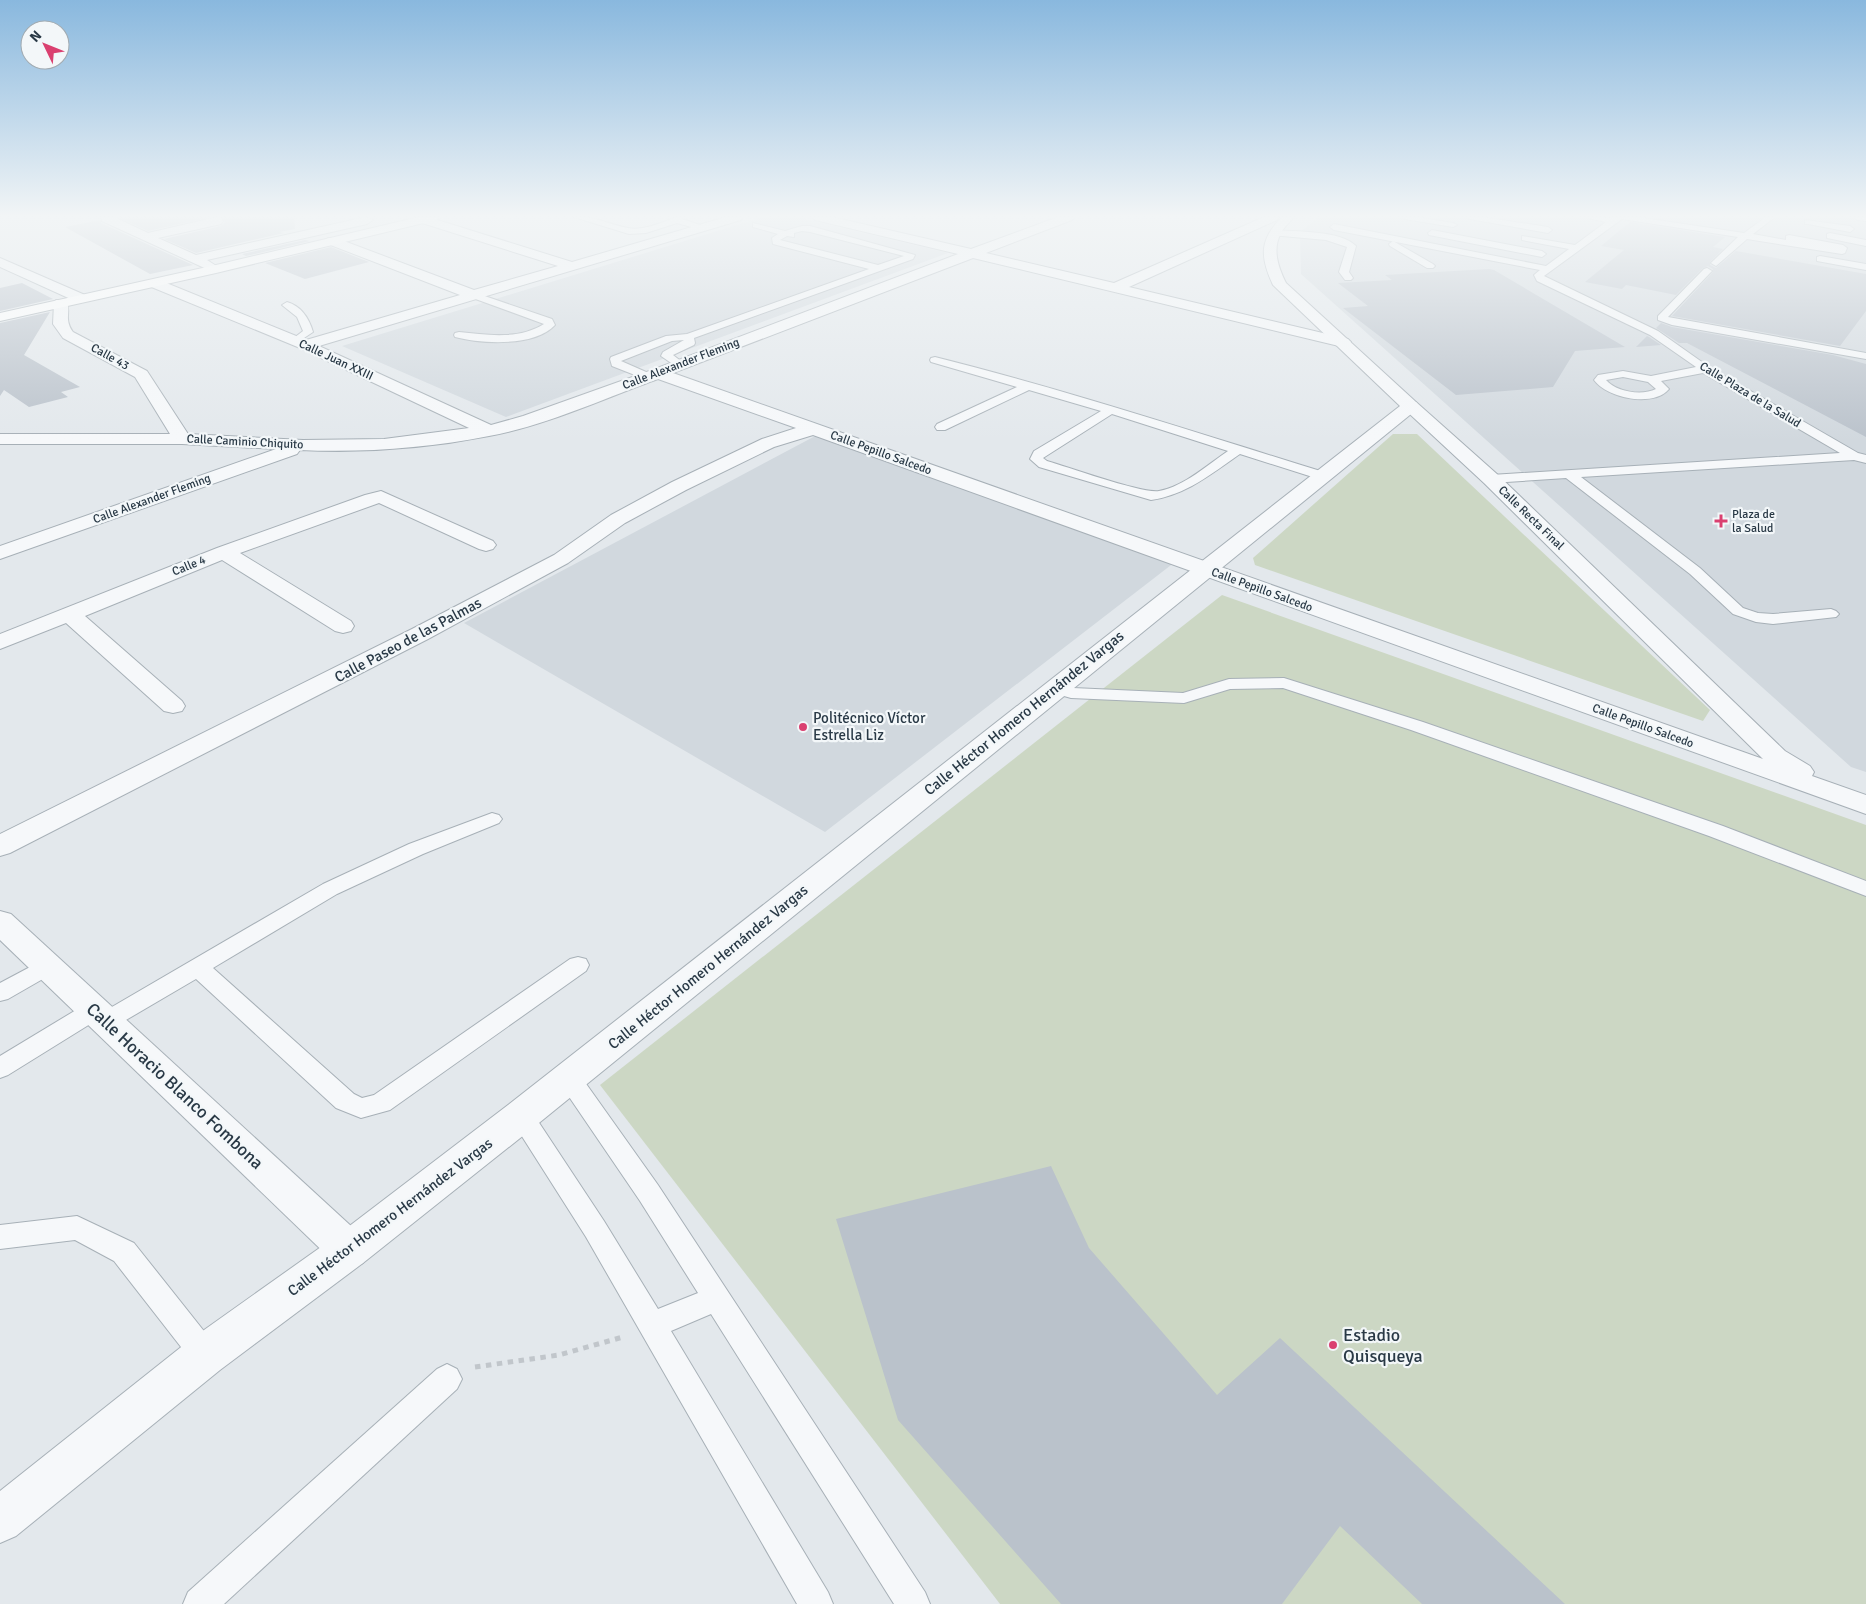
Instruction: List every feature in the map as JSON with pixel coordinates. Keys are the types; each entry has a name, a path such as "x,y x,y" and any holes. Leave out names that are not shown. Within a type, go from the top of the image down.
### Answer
{"main road":[{"path":"0,317 110,292"}],"street":[{"path":"66,292 80,298"},
{"name":"Calle Juan XXIII","path":"176,292 300,343 489,431"},
{"path":"465,292 473,295"},
{"path":"300,343 484,292"},
{"name":"Calle Alexander Fleming","path":"489,431 529,420 681,365 872,292"},
{"path":"1132,292 1343,342"},
{"name":"Calle Recta Final","path":"1288,292 1491,479 1776,757 1843,797"},
{"name":"Calle 43","path":"60,303 60,324 68,335 141,374 182,439"},
{"name":"Calle Pepillo Salcedo","path":"653,375 813,429 1866,805"},
{"name":"Calle Héctor Homero Hernández Vargas","path":"0,1520 205,1355 349,1250 521,1116 1410,406"},
{"name":"Calle Paseo de las Palmas","path":"0,846 429,630 561,559 618,519 679,486 768,443 813,429"},
{"name":"Calle Caminio Chiquito","path":"0,439 182,439 303,445 384,444 489,431"},
{"name":"Calle Alexander Fleming","path":"0,553 303,445"},
{"name":"Calle 4","path":"0,642 224,552 381,497 486,546"},
{"path":"224,552 343,626"},
{"path":"69,614 173,706"},
{"name":"Calle Horacio Blanco Fombona","path":"0,922 349,1250"}],"lane":[{"path":"653,375 616,364 615,359 670,338 688,337 812,292"},
{"name":"Calle Plaza de la Salud","path":"1564,292 1654,333 1705,369 1860,457"},
{"path":"1687,292 1662,318 1672,322 1861,355"},
{"path":"459,336 503,340 528,335 550,325 548,321 473,295"},
{"path":"287,305 299,311 306,324 308,332 300,343"},
{"path":"681,365 666,356 690,343 688,337"},
{"path":"935,360 1111,410 1322,476"},
{"path":"1651,379 1705,369"},
{"path":"940,428 1026,387"},
{"path":"1111,410 1038,454 1036,459 1043,464 1151,496 1164,496 1178,490 1238,449"},
{"path":"1491,479 1860,457"},
{"path":"1569,474 1695,571 1738,611 1756,617 1773,619 1831,614"},
{"path":"1056,688 1071,693 1184,698 1229,684 1284,683 1417,726 1716,831 1866,889"},
{"path":"0,1068 198,968 330,889 416,848 492,819"},
{"path":"198,968 345,1101 361,1108 381,1103 578,965"},
{"path":"0,992 47,966"},
{"path":"569,1078 648,1193 913,1604"},
{"path":"521,1116 594,1229 816,1604"},
{"path":"0,1237 77,1228 124,1252 205,1355"},
{"path":"652,1325 716,1298"},
{"path":"200,1604 447,1379"}],"path":[{"path":"447,1379 463,1370 559,1355 619,1338 652,1325"}],"shaded area":[{"path":"519,292 843,292 506,417 342,346"},
{"name":"Plaza de la Salud","path":"1321,292 1866,292 1866,772 1851,767"},
{"name":"Politécnico Víctor Estrella Liz","path":"819,434 1175,562 825,832 464,623"}],"green space":[{"path":"1393,434 1417,434 1710,710 1703,721 1255,565 1253,558"},
{"name":"Estadio Quisqueya","path":"1222,595 1866,825 1866,1604 1000,1604 600,1085"}],"building":[{"path":"0,292 39,292 53,299 0,311"},
{"path":"1350,292 1531,292 1625,347 1575,351 1553,387 1456,395 1343,308 1368,306"},
{"path":"1660,292 1679,292 1676,295"},
{"path":"1695,292 1866,292 1866,311 1840,346 1672,316"},
{"path":"50,312 24,355 80,387 61,392 68,397 29,407 4,390 0,396 0,323"},
{"path":"1661,323 1672,327 1833,355 1866,364 1866,437 1687,343 1679,343 1656,328"},
{"path":"1647,336 1649,337 1661,345 1636,347"},
{"path":"1051,1166 1089,1248 1217,1395 1280,1338 1565,1604 1422,1604 1340,1526 1282,1604 1061,1604 898,1420 836,1219"}],"place":[{"name":"Plaza de la Salud","path":"1721,521"},
{"name":"Politécnico Víctor Estrella Liz","path":"803,727"},
{"name":"Estadio Quisqueya","path":"1333,1345"}]}
